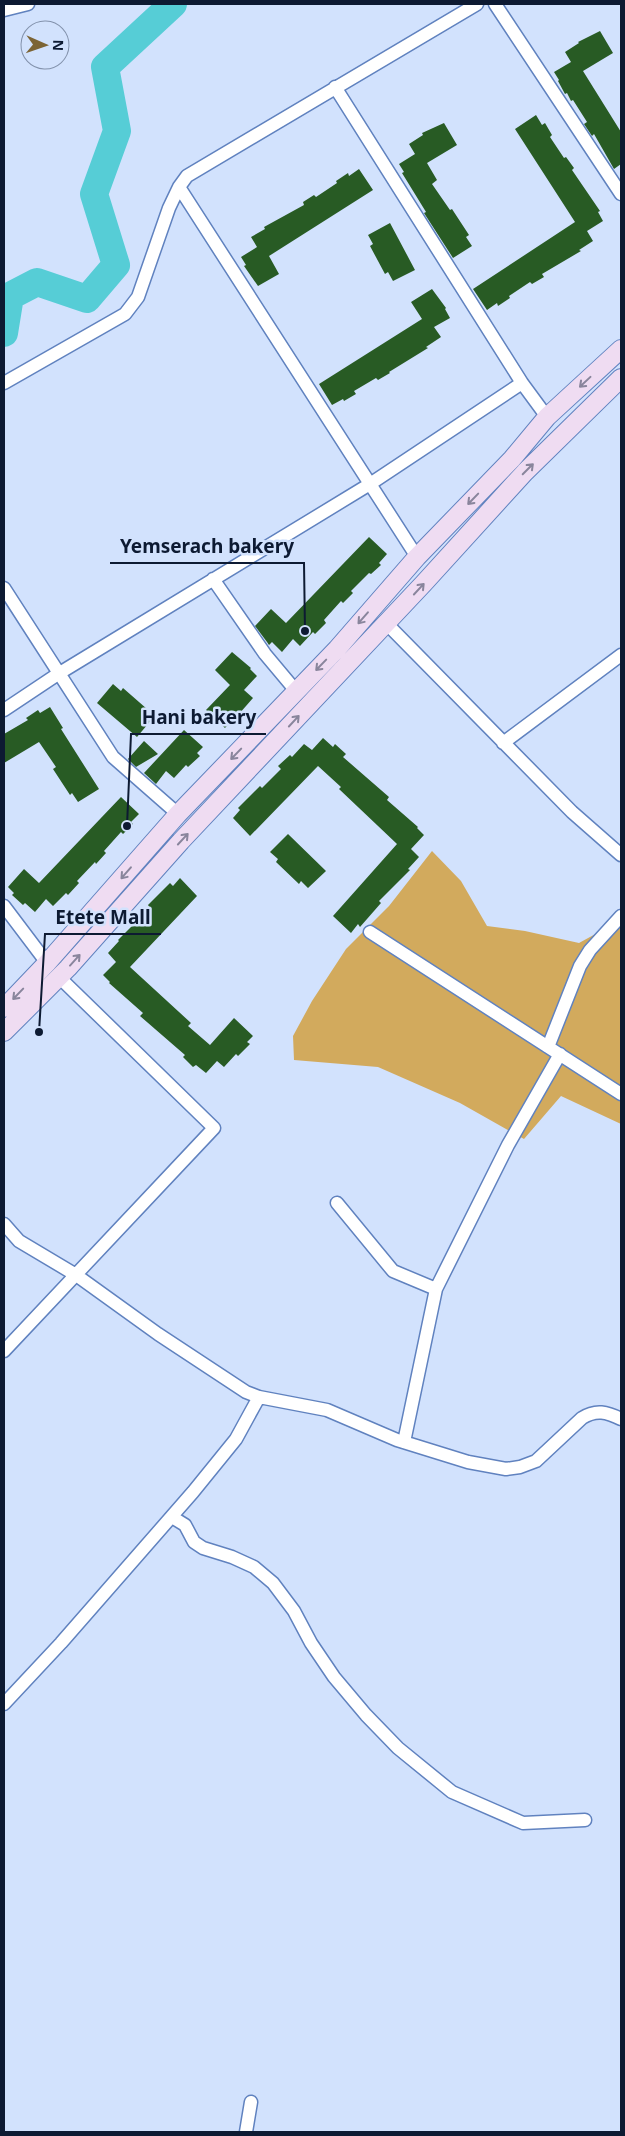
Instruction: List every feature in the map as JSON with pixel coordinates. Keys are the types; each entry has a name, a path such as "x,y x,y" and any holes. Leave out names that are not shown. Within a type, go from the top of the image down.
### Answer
{"street":[{"path":"4,10 28,4"},
{"path":"4,383 125,314 138,297 169,208 179,187 187,176 477,4"},
{"path":"495,4 621,194"},
{"path":"336,87 522,382 547,417"},
{"path":"179,187 417,557"},
{"path":"4,1008 47,963 178,814 337,649 417,557 512,459 547,417 621,349"},
{"path":"4,1032 59,977 181,841 349,663 525,472 621,378"},
{"path":"4,710 58,674 370,484 522,382"},
{"path":"213,579 265,654 296,691"},
{"path":"4,588 113,757 178,814"},
{"path":"386,623 572,812 621,855"},
{"path":"337,649 349,663"},
{"path":"503,743 621,655"},
{"path":"4,906 47,963"},
{"path":"548,1047 580,966 590,950 621,916"},
{"path":"370,932 621,1094"},
{"path":"4,1351 214,1128 59,977"},
{"path":"404,1442 436,1289 508,1145 560,1054"},
{"path":"337,1203 393,1271 436,1289"},
{"path":"4,1224 20,1241 76,1275 158,1334 246,1392 259,1397 327,1410 404,1442 468,1462 506,1469 520,1467 536,1460 591,1412 609,1413 621,1419"},
{"path":"4,1704 61,1643 172,1516 236,1439 259,1397"},
{"path":"172,1516 185,1525 194,1542 203,1548 232,1557 254,1567 273,1583 294,1611 311,1643 339,1683 398,1748 452,1792 523,1823 585,1820"},
{"path":"246,2132 251,2102"}],"shaded area":[{"path":"432,851 461,881 487,926 525,931 579,943 621,920 621,1124 561,1096 524,1139 460,1103 378,1067 294,1060 293,1036 312,1001 346,949 389,906"}],"building":[{"path":"600,31 613,53 583,71 621,132 621,164 614,169 594,134 592,136 584,124 587,122 573,100 571,101 567,93 565,94 554,72 571,62 565,52 578,42"},
{"path":"536,115 542,125 545,123 552,135 550,137 564,158 566,157 574,168 572,170 600,211 598,212 603,221 587,231 593,241 579,250 581,251 542,274 544,277 532,284 530,282 498,306 497,303 487,310 473,289 575,222 515,129"},
{"path":"444,123 457,145 427,163 437,180 432,184 450,210 452,209 469,235 466,237 472,246 453,258 424,213 426,212 402,173 404,172 399,164 415,154 409,144 423,135 422,133"},
{"path":"359,169 373,190 269,256 279,274 258,286 244,266 246,265 241,257 257,247 251,237 265,229 264,227 304,205 303,202 314,195 316,197 348,173 349,176"},
{"path":"390,223 415,270 393,281 388,272 385,274 370,246 373,244 368,235"},
{"path":"432,289 446,308 450,318 434,327 441,337 390,373 378,380 376,378 354,391 356,394 332,405 319,384 422,319 411,302"},
{"path":"369,537 387,554 379,563 381,565 371,574 369,573 351,591 353,593 343,603 341,601 324,620 326,623 315,634 313,632 300,646 293,639 282,652 272,642 269,645 255,626 271,609 286,623"},
{"path":"232,652 251,668 257,676 244,690 253,698 225,728 206,710 230,685 215,670"},
{"path":"113,684 121,691 123,688 147,709 145,711 153,718 137,737 97,703"},
{"path":"50,707 63,728 61,729 99,789 78,802 72,793 70,795 53,769 56,767 39,742 4,763 4,734 28,720 26,718 38,710 40,713"},
{"path":"184,730 203,747 197,753 200,756 188,767 186,765 174,778 166,771 156,784 144,773"},
{"path":"323,738 333,747 335,744 346,754 343,757 389,797 387,800 418,827 424,835 411,849 419,857 408,869 410,870 379,901 381,903 360,927 358,924 351,933 333,916 397,844 339,789 341,787 318,766 250,836 233,818 240,810 238,808 260,786 262,788 281,769 278,766 290,755 292,757 304,744 312,750"},
{"path":"144,741 158,754 136,767 128,759"},
{"path":"121,797 139,814 131,822 133,824 123,834 121,832 104,851 106,853 96,864 95,862 77,881 79,883 68,895 66,893 53,906 46,899 35,912 25,903 23,905 12,895 14,893 8,887 24,869 39,883"},
{"path":"288,834 326,871 308,888 301,881 299,884 276,862 278,859 270,852"},
{"path":"180,878 197,896 130,967 191,1023 188,1026 210,1045 234,1018 253,1036 247,1042 250,1044 238,1056 236,1054 224,1067 217,1061 206,1073 196,1065 193,1067 183,1057 185,1055 140,1016 143,1013 109,983 103,975 116,962 108,953 118,940 150,908 148,905 170,883 173,886"}],"waterway":[{"path":"4,333 10,296 37,282 87,299 116,265 94,194 117,131 105,67 173,4"}],"place":[{"name":"Yemserach bakery","path":"305,631"},
{"name":"Hani bakery","path":"127,826"},
{"name":"Etete Mall","path":"39,1032"}]}
